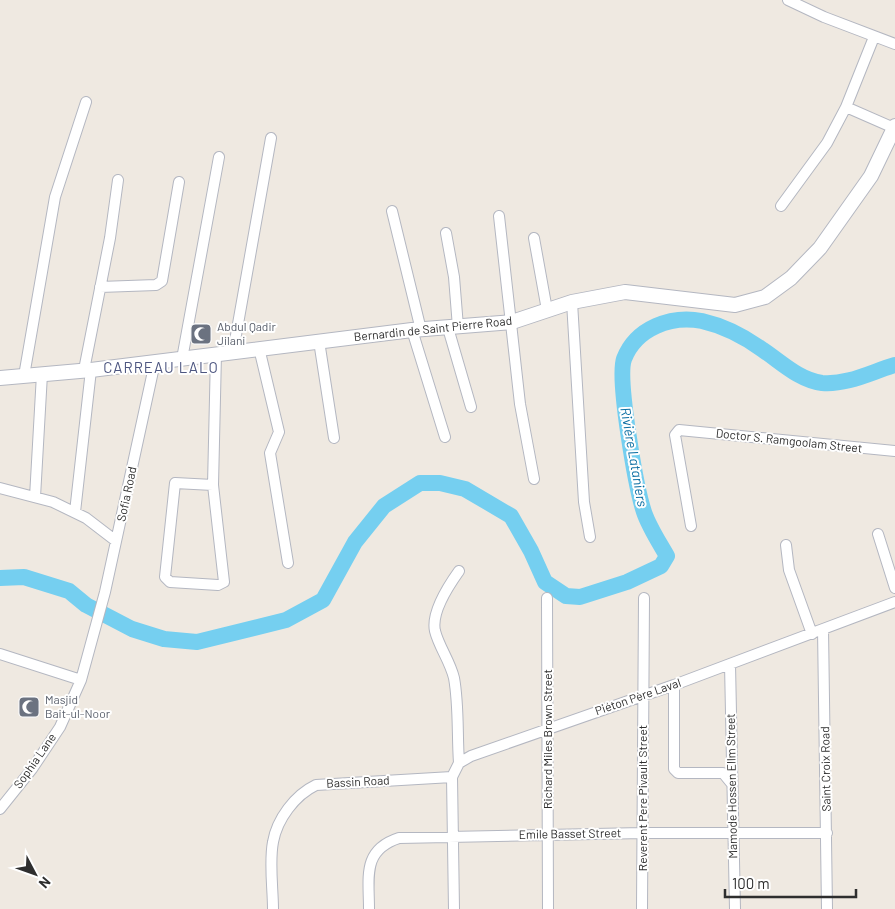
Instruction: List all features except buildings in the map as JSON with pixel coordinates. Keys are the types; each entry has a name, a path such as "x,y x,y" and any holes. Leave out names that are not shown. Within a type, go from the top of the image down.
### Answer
{"main road":[{"name":"Bernardin de Saint Pierre Road","path":"0,378 88,370 417,330 512,322 572,302 625,292 735,305 765,297 791,278 820,248 871,176 894,127"}],"street":[{"path":"788,0 874,37 895,44"},
{"path":"780,206 812,165 846,107 874,37"},
{"path":"24,376 55,197 86,102"},
{"path":"846,107 894,127"},
{"path":"233,352 271,138"},
{"path":"182,358 219,157"},
{"path":"75,512 88,370 118,180"},
{"path":"100,287 156,285 162,281 180,182"},
{"path":"392,211 417,330 445,437"},
{"path":"499,216 520,404 534,479"},
{"path":"446,234 454,277 453,328 471,407"},
{"path":"534,238 547,310"},
{"path":"572,302 584,502 590,537"},
{"path":"319,341 334,438"},
{"path":"260,348 279,432 270,453 288,563"},
{"path":"213,485 175,482 165,576 170,582 218,585 224,582 213,485 216,354"},
{"name":"Sofia Road","path":"97,626 155,362"},
{"path":"35,497 42,374"},
{"name":"Doctor S. Ramgoolam Street","path":"691,526 675,436 677,431 683,430 895,451"},
{"path":"0,488 53,502 75,512 116,541"},
{"path":"878,534 895,588"},
{"path":"786,545 789,570 812,634"},
{"path":"454,909 454,679 448,658 436,632 435,622 445,591 459,571"},
{"name":"Richard Miles Brown Street","path":"548,598 548,909"},
{"name":"Reverent Pere Pivault Street","path":"642,909 644,598"},
{"name":"Piéton Père Laval","path":"455,769 470,756 644,696 895,602"},
{"name":"Sophia Lane","path":"0,809 32,769 60,727 81,680 97,626"},
{"name":"Saint Croix Road","path":"823,629 827,909"},
{"path":"0,654 81,680"},
{"name":"Mamode Hossen Ellm Street","path":"730,664 735,909"},
{"path":"674,685 674,769 678,773 724,773 730,778 732,784"},
{"name":"Bassin Road","path":"273,909 273,842 286,813 303,791 316,784 455,769"},
{"name":"Emile Basset Street","path":"369,909 369,869 372,857 384,842 399,838 548,834 827,833"}],"waterway":[{"name":"Rivière Lataniers","path":"0,578 24,577 69,591 86,605 132,629 164,639 197,642 286,620 323,600 355,542 384,506 420,483 440,483 465,489 511,516 531,551 545,582 566,596 580,597 627,582 661,566 667,556 644,512 632,458 625,410 623,388 624,359 637,339 646,332 656,326 678,320 710,323 734,332 791,370 806,378 822,383 850,380 895,365"}],"place":[{"name":"Abdul Qadir Jilani","path":"201,334"},
{"name":"Masjid Bait-ul-Noor","path":"29,707"}],"district":[{"name":"CARREAU LALO","path":"161,368"}]}
